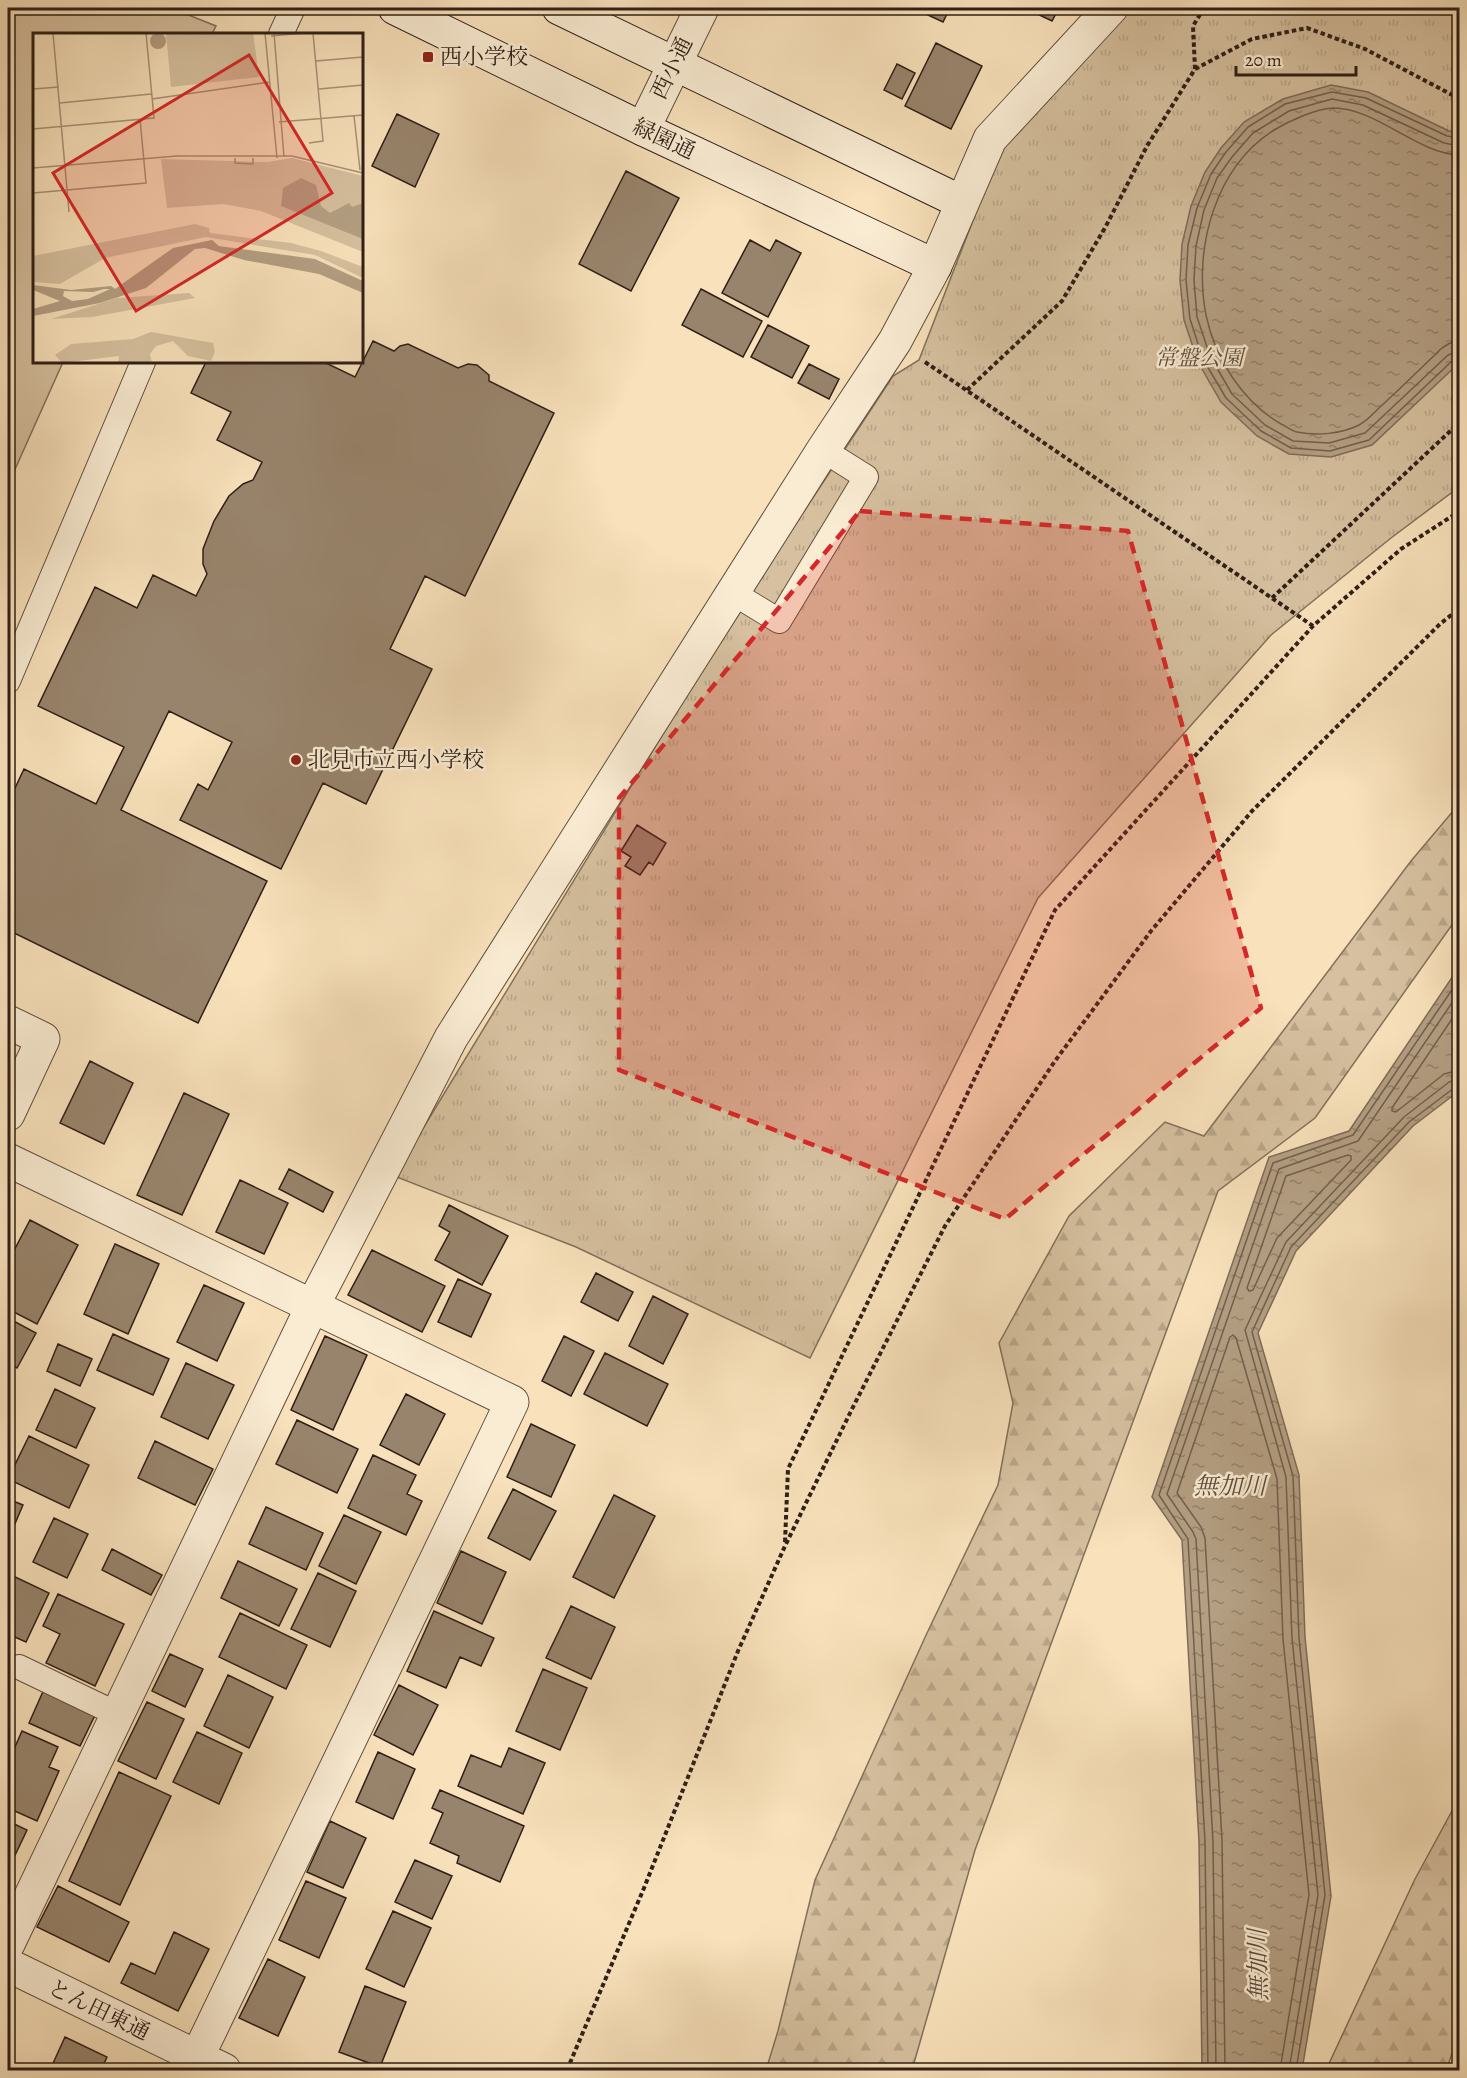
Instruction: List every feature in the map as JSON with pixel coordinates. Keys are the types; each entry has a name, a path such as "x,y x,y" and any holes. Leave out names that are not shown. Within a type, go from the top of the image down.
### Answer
{"street":[{"name":"緑園通","path":"395,8 643,129 935,266"},
{"path":"559,8 961,202"},
{"name":"西小通","path":"643,129 702,8"},
{"path":"8,1944 312,1307 451,1038 823,450 895,341 935,266 990,140 1111,8"},
{"path":"8,1022 44,1040 8,1114"},
{"path":"8,1160 512,1402 204,2066"},
{"name":"とん田東通","path":"8,1965 204,2066"}],"lane":[{"path":"281,33 293,8"},
{"path":"8,681 143,363"},
{"path":"733,593 779,621 866,477 823,450"},
{"path":"19,1667 117,1714"}],"path":[{"path":"1195,69 1193,26 1204,8"},
{"path":"967,390 1062,301 1106,226 1147,146 1195,69 1252,39 1306,28 1365,49 1460,99"},
{"path":"895,341 1313,626"},
{"path":"1272,598 1460,422"},
{"path":"785,1546 788,1469 1055,910 1313,626 1401,549 1460,511"},
{"path":"567,2070 644,1888 738,1651 785,1546 945,1226 1055,1061 1151,931 1252,811 1440,624 1460,609"}],"highlighted area":[{"path":"860,511 1128,531 1261,1008 1005,1219 619,1070 619,798"}],"green space":[{"path":"8,8 171,8 216,26 212,33 33,33 33,363 63,363 8,485"},
{"name":"常盤公園","path":"1128,8 1459,8 1459,487 1391,538 1271,635 1038,898 810,1358 576,1247 394,1176 728,627 893,376 919,360 1003,143"},
{"path":"1459,804 1459,915 1315,1118 1218,1191 975,1850 912,2070 766,2070 778,2031 815,1880 927,1633 998,1485 1013,1403 999,1343 1069,1216 1165,1122 1204,1136 1411,861"},
{"path":"1459,1798 1459,2035 1446,2070 1326,2070 1414,1881"}],"water":[{"path":"1331,85 1368,92 1449,131 1459,133 1460,362 1372,445 1331,457 1289,454 1257,436 1221,402 1198,362 1184,320 1180,280 1182,244 1191,206 1205,172 1221,148 1244,122 1283,99"},
{"name":"無加川","path":"1459,967 1459,1091 1413,1126 1296,1251 1258,1333 1299,1475 1305,1637 1331,1896 1302,2070 1202,2070 1199,1842 1182,1540 1152,1497 1269,1157 1349,1131"}],"building":[{"path":"913,8 950,8 943,22"},
{"path":"1025,8 1059,8 1052,21"},
{"path":"936,43 982,66 951,129 905,106"},
{"path":"897,64 915,73 902,99 884,90"},
{"path":"397,114 439,134 415,187 372,166"},
{"path":"626,171 679,198 631,291 579,264"},
{"path":"750,240 770,251 776,240 801,253 768,317 722,293"},
{"path":"701,289 762,321 743,357 682,325"},
{"path":"768,325 809,346 792,378 751,357"},
{"path":"373,341 394,351 408,344 458,368 468,364 477,365 489,375 489,381 554,413 465,596 425,576 390,649 432,669 366,804 323,783 281,869 180,820 198,784 208,790 232,742 169,711 121,810 267,881 198,1023 8,930 8,803 24,769 96,804 124,747 38,706 95,587 137,608 153,575 196,596 207,574 203,564 203,549 214,521 229,496 243,484 253,480 262,462 217,440 231,412 191,393 206,363 326,363 355,377"},
{"path":"809,364 839,379 829,399 798,383"},
{"path":"637,825 666,843 653,865 649,862 640,875 625,866 631,857 621,851"},
{"path":"90,1061 133,1083 104,1144 60,1123"},
{"path":"184,1093 229,1114 182,1215 137,1195"},
{"path":"289,1169 333,1192 323,1212 279,1189"},
{"path":"240,1180 288,1203 264,1254 216,1232"},
{"path":"449,1205 508,1236 482,1285 435,1260 450,1232 439,1226"},
{"path":"30,1220 78,1245 37,1324 8,1309 8,1262"},
{"path":"115,1244 159,1264 128,1334 84,1314"},
{"path":"372,1250 445,1286 422,1332 348,1295"},
{"path":"596,1273 633,1292 618,1321 581,1302"},
{"path":"458,1279 491,1294 471,1337 438,1322"},
{"path":"204,1285 244,1303 217,1361 177,1342"},
{"path":"653,1296 688,1314 663,1364 629,1346"},
{"path":"8,1318 36,1333 17,1368 8,1363"},
{"path":"113,1334 169,1359 153,1395 97,1370"},
{"path":"325,1336 367,1355 333,1430 291,1410"},
{"path":"564,1336 594,1351 571,1396 542,1381"},
{"path":"58,1344 92,1359 80,1386 47,1371"},
{"path":"605,1353 668,1384 647,1426 584,1394"},
{"path":"186,1363 234,1385 208,1439 161,1417"},
{"path":"55,1389 95,1408 76,1448 36,1430"},
{"path":"406,1394 445,1414 419,1465 380,1445"},
{"path":"297,1420 358,1449 337,1493 276,1464"},
{"path":"531,1424 575,1445 551,1497 507,1477"},
{"path":"29,1436 89,1465 69,1508 8,1479"},
{"path":"155,1441 213,1469 195,1505 138,1478"},
{"path":"373,1455 416,1475 407,1494 422,1501 406,1535 348,1508"},
{"path":"513,1489 556,1511 530,1560 488,1538"},
{"path":"614,1495 655,1516 614,1598 573,1577"},
{"path":"8,1499 23,1505 8,1540"},
{"path":"266,1507 323,1533 306,1570 249,1544"},
{"path":"344,1515 381,1532 356,1584 319,1566"},
{"path":"54,1518 88,1534 67,1578 33,1562"},
{"path":"112,1549 162,1575 151,1595 102,1570"},
{"path":"461,1551 506,1572 482,1624 437,1603"},
{"path":"238,1561 297,1589 279,1626 221,1598"},
{"path":"318,1573 356,1591 330,1647 291,1629"},
{"path":"11,1575 49,1593 26,1642 8,1634 8,1584"},
{"path":"58,1594 124,1624 95,1686 46,1663 60,1634 43,1626"},
{"path":"571,1606 615,1627 591,1679 546,1658"},
{"path":"434,1611 494,1638 481,1666 460,1657 446,1688 407,1671"},
{"path":"240,1613 307,1645 286,1689 219,1657"},
{"path":"170,1654 203,1669 185,1707 152,1691"},
{"path":"543,1669 587,1688 560,1750 516,1731"},
{"path":"228,1675 273,1697 249,1748 204,1726"},
{"path":"399,1685 438,1705 413,1755 374,1735"},
{"path":"45,1687 97,1711 80,1746 29,1723"},
{"path":"147,1702 184,1719 156,1779 118,1761"},
{"path":"22,1731 58,1747 49,1767 59,1771 37,1821 8,1808 8,1763"},
{"path":"197,1732 242,1753 219,1804 173,1782"},
{"path":"509,1748 545,1763 523,1814 458,1786 471,1755 501,1767"},
{"path":"378,1752 415,1769 393,1819 356,1802"},
{"path":"119,1772 171,1796 120,1905 69,1881"},
{"path":"440,1790 524,1826 500,1882 457,1863 459,1856 430,1843 443,1813 432,1808"},
{"path":"8,1821 27,1830 8,1870"},
{"path":"330,1821 366,1838 343,1888 307,1872"},
{"path":"415,1860 452,1876 432,1919 395,1902"},
{"path":"306,1881 346,1898 319,1958 279,1940"},
{"path":"58,1886 129,1922 109,1962 37,1927"},
{"path":"393,1911 431,1928 404,1987 366,1969"},
{"path":"174,1932 209,1949 178,2011 121,1983 131,1963 155,1974"},
{"path":"268,1959 305,1977 278,2036 239,2018"},
{"path":"365,1986 406,2002 380,2067 339,2052"},
{"path":"65,2037 107,2057 101,2070 50,2070"}],"place":[{"name":"西小学校","path":"428,57"},
{"name":"北見市立西小学校","path":"296,760"}]}
